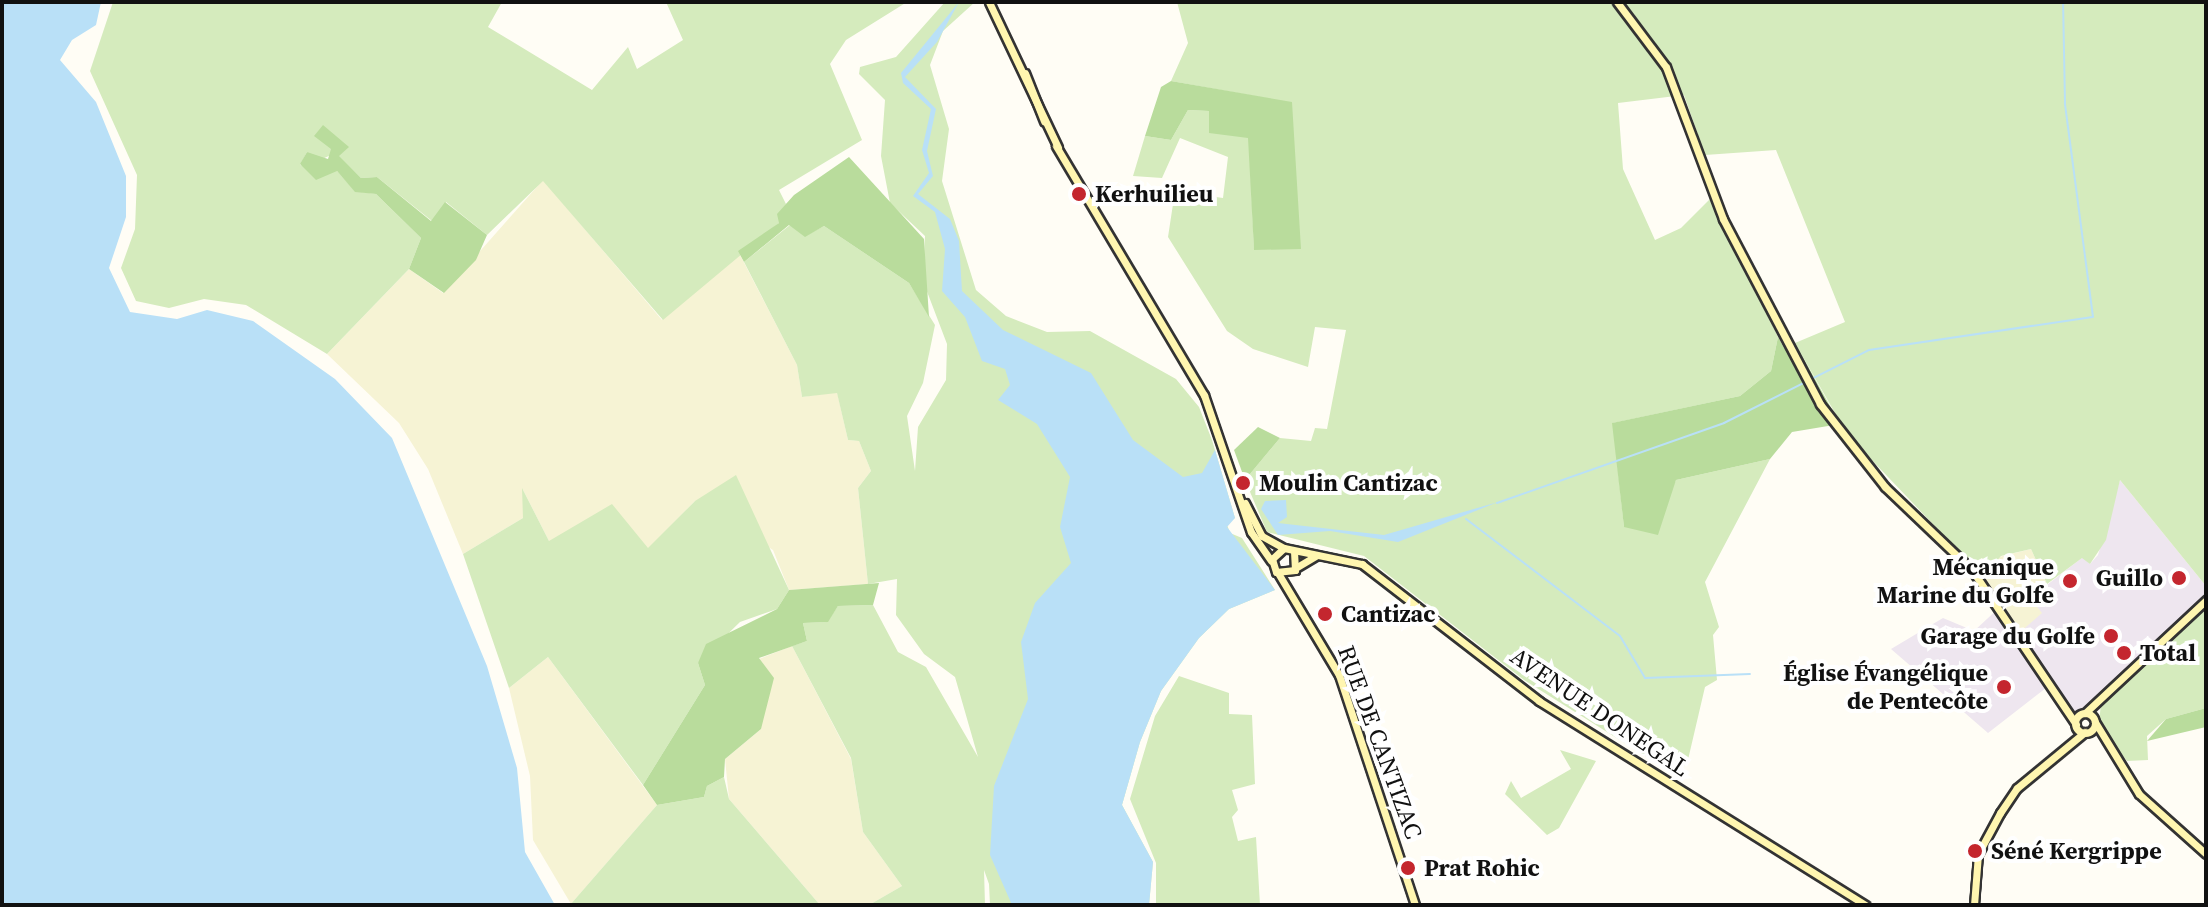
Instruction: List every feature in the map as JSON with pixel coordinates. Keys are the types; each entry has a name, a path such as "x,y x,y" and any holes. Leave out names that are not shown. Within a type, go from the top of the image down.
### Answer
{"main road":[{"path":"989,2 1056,146 1204,395 1245,503 1262,536 1284,548 1271,563"},
{"path":"1617,2 1666,67 1723,219 1808,382 1885,487 1972,570 2076,725 2104,735"},
{"name":"RUE DE CANTIZAC","path":"1245,503 1251,532 1292,592 1339,675 1415,905"},
{"name":"AVENUE DONEGAL","path":"1284,548 1362,564 1539,701 1866,905"},
{"path":"1292,592 1296,568 1294,551"},
{"path":"1276,572 1296,568 1317,555"},
{"path":"2072,742 2076,725 2083,714 2206,600"},
{"path":"1974,905 1978,854 2000,813 2014,791 2088,731 2097,704"},
{"path":"2062,706 2094,720 2139,794 2206,854"}],"shaded area":[{"path":"543,180 662,320 738,251 797,365 802,397 837,392 848,440 859,441 871,471 858,488 868,584 789,590 773,550 695,501 648,549 549,541 523,490 523,518 463,554 428,469 399,423 327,354 409,269 443,293"},
{"path":"2120,480 2206,586 2206,603 2097,712 2066,714 2046,688 1988,733 1891,649 1943,618 1974,631 2001,606 2019,632 2030,598 2083,557 2090,564 2098,555"},
{"path":"2031,549 2047,584 2030,598 2042,613 2019,633 1971,564"},
{"path":"792,646 851,759 863,832 902,886 869,905 820,905 729,799 725,759 761,729 759,659"},
{"path":"548,657 657,805 571,904 533,840 530,776 509,688"}],"green space":[{"path":"113,2 502,2 488,27 592,90 628,47 637,69 683,40 666,2 907,2 846,40 830,64 862,140 779,190 786,204 779,223 663,320 543,181 487,235 446,202 432,221 377,177 361,178 338,156 348,147 318,161 307,152 300,165 337,171 355,191 376,194 421,238 409,269 327,354 246,305 204,299 169,308 136,301 121,268 135,229 137,175 90,71"},
{"path":"945,2 975,2 943,31 930,65 949,129 942,181 976,290 1006,316 1047,332 1090,331 1176,379 1199,407 1212,440 1235,518 1226,522 1230,533 1242,538 1275,590 1229,609 1199,638 1161,691 1140,742 1122,805 1153,862 1149,905 1100,905 1099,874 1082,834 1077,746 1106,638 1136,622 1133,590 1158,553 1157,543 1121,521 1121,502 1090,443 1095,416 1090,399 1050,401 1037,359 988,347 987,321 953,287 958,250 947,226 954,256 947,285 982,323 985,349 1004,361 1034,362 1037,392 1049,406 1088,405 1087,448 1115,500 1117,526 1154,548 1127,594 1134,619 1093,641 1061,745 1086,905 990,905 989,884 984,870 985,905 869,905 902,886 863,832 851,758 792,646 807,641 803,623 827,622 838,606 873,605 898,652 926,667 978,757 955,677 924,654 896,615 897,579 868,584 858,488 871,471 859,441 848,440 837,393 802,397 797,365 744,262 790,225 805,236 824,226 909,283 935,325 923,383 907,416 915,471 918,427 946,380 947,344 923,281 925,236 890,203 881,156 885,100 859,74 860,67 896,57"},
{"path":"1177,2 2206,2 2206,586 2120,480 2106,540 2090,564 2082,558 2047,584 2031,549 2001,556 1990,568 1982,558 1971,564 1847,434 1795,343 1845,322 1776,150 1705,155 1684,95 1618,103 1623,169 1655,240 1681,228 1710,199 1778,337 1771,371 1740,396 1613,423 1624,527 1660,515 1676,480 1770,459 1705,582 1719,627 1713,635 1717,680 1705,687 1687,764 1674,774 1524,680 1364,556 1267,532 1245,480 1280,438 1311,441 1315,428 1327,429 1346,330 1315,327 1308,367 1253,349 1227,331 1168,237 1175,191 1223,198 1228,157 1180,138 1162,178 1133,176 1145,136 1171,140 1188,110 1209,111 1249,138 1254,249 1292,103 1171,81 1188,43"},
{"path":"1171,81 1292,102 1301,249 1254,250 1248,138 1209,133 1209,111 1188,110 1171,140 1145,136 1161,87"},
{"path":"323,125 349,147 339,156 361,178 377,177 431,221 445,202 487,235 476,260 444,293 409,269 421,238 376,194 355,192 337,171 316,180 300,164 307,152 328,159 331,149 314,136"},
{"path":"849,157 924,239 929,317 909,283 824,226 805,237 789,225 744,262 738,251 779,223 777,214 794,195"},
{"path":"1778,337 1784,348 1795,343 1840,424 1792,432 1770,459 1676,480 1658,535 1624,527 1612,423 1740,396 1771,371"},
{"path":"1258,427 1280,438 1245,480 1234,450"},
{"path":"736,475 789,590 777,609 740,622 698,663 705,685 643,785 548,657 509,688 463,554 523,518 522,488 549,541 612,504 648,548 695,501"},
{"path":"879,583 873,605 838,606 828,622 803,623 807,641 759,658 774,678 761,729 725,759 724,777 707,786 704,797 657,805 643,785 705,685 698,663 706,644 777,609 789,590"},
{"path":"2206,603 2206,708 2166,719 2147,736 2148,760 2127,761 2099,725 2101,702"},
{"path":"1179,676 1229,693 1229,714 1252,715 1255,784 1232,790 1238,810 1232,817 1238,841 1256,837 1260,905 1156,905 1156,863 1130,799 1155,716"},
{"path":"2206,708 2206,727 2147,741 2166,719"},
{"path":"1560,750 1596,761 1559,828 1547,835 1505,794 1511,781 1521,798 1571,769"},
{"path":"724,777 729,799 820,905 570,905 657,805 704,797 707,786"}],"water":[{"path":"2,2 101,2 96,25 72,40 60,60 96,102 126,176 126,217 109,268 130,312 177,319 207,310 253,321 335,379 392,438 487,666 517,768 525,852 555,905 2,905"},
{"path":"959,2 937,42 905,77 936,109 927,151 933,176 918,194 950,219 959,241 962,291 1003,330 1091,373 1133,440 1183,477 1202,473 1215,450 1235,518 1227,527 1275,590 1229,609 1199,638 1161,691 1140,742 1122,805 1153,862 1149,905 1012,905 990,855 994,786 1028,699 1021,642 1035,603 1071,563 1060,527 1070,477 1037,424 998,400 1010,385 1005,369 982,361 965,317 942,291 945,249 935,212 913,196 929,173 922,150 931,109 903,83 901,73"},
{"path":"1286,500 1287,517 1278,523 1384,535 1498,502 1398,542 1330,531 1278,535 1261,509 1265,501"}],"waterway":[{"path":"1497,503 1724,423 1869,350 2093,317 2065,103 2063,2"},
{"path":"1466,519 1620,636 1645,678 1750,674"}],"place":[{"name":"Kerhuilieu","path":"1079,194"},
{"name":"Moulin Cantizac","path":"1243,483"},
{"name":"Guillo","path":"2179,578"},
{"name":"Mécanique Marine du Golfe","path":"2070,581"},
{"name":"Cantizac","path":"1325,614"},
{"name":"Garage du Golfe","path":"2111,636"},
{"name":"Total","path":"2124,653"},
{"name":"Église Évangélique de Pentecôte","path":"2004,687"},
{"name":"Séné Kergrippe","path":"1975,851"},
{"name":"Prat Rohic","path":"1408,868"}]}
